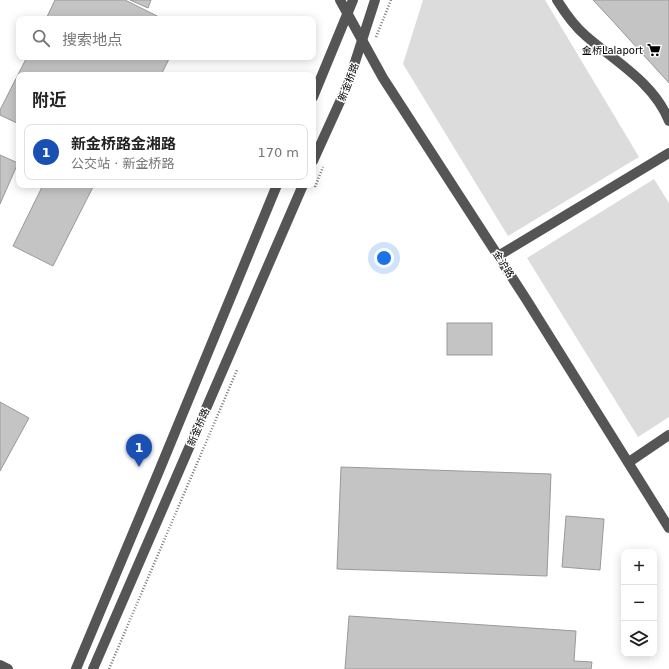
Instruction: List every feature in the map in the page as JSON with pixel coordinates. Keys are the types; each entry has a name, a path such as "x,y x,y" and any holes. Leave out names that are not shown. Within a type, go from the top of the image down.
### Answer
{"street":[{"name":"金沪路","path":"340,0 363,39 383,78 629,462 669,528"},
{"path":"316,90 353,0"},
{"name":"新金桥路","path":"316,154 348,84 375,0"},
{"path":"557,0 566,15 585,35 624,65 644,85 664,109 669,121"},
{"path":"498,256 669,153"},
{"name":"新金桥路","path":"76,669 276,188"},
{"name":"新金桥路","path":"93,669 301,188"},
{"path":"629,462 669,436"},
{"path":"0,665 8,669"}],"shaded area":[{"path":"423,0 545,0 639,157 508,236 403,64"},
{"path":"654,179 669,203 669,417 638,437 527,258"}],"building":[{"path":"55,0 125,0 157,16 47,16"},
{"path":"130,0 151,0 148,8"},
{"name":"金桥Lalaport","path":"593,0 669,0 669,83 609,17"},
{"path":"25,60 168,60 162,72 19,72"},
{"path":"16,79 16,123 0,115 0,110"},
{"path":"0,155 16,162 16,168 0,204"},
{"path":"42,188 92,188 53,266 13,246"},
{"path":"447,323 492,323 492,355 447,355"},
{"path":"0,402 29,418 0,471"},
{"path":"341,467 551,474 547,576 337,569"},
{"path":"566,516 604,519 600,570 562,567"},
{"path":"349,616 576,631 574,661 592,662 591,669 345,669"}],"place":[{"name":"金桥Lalaport","path":"654,50"},
{"name":"新金桥路金湘路","path":"139,467"}]}
